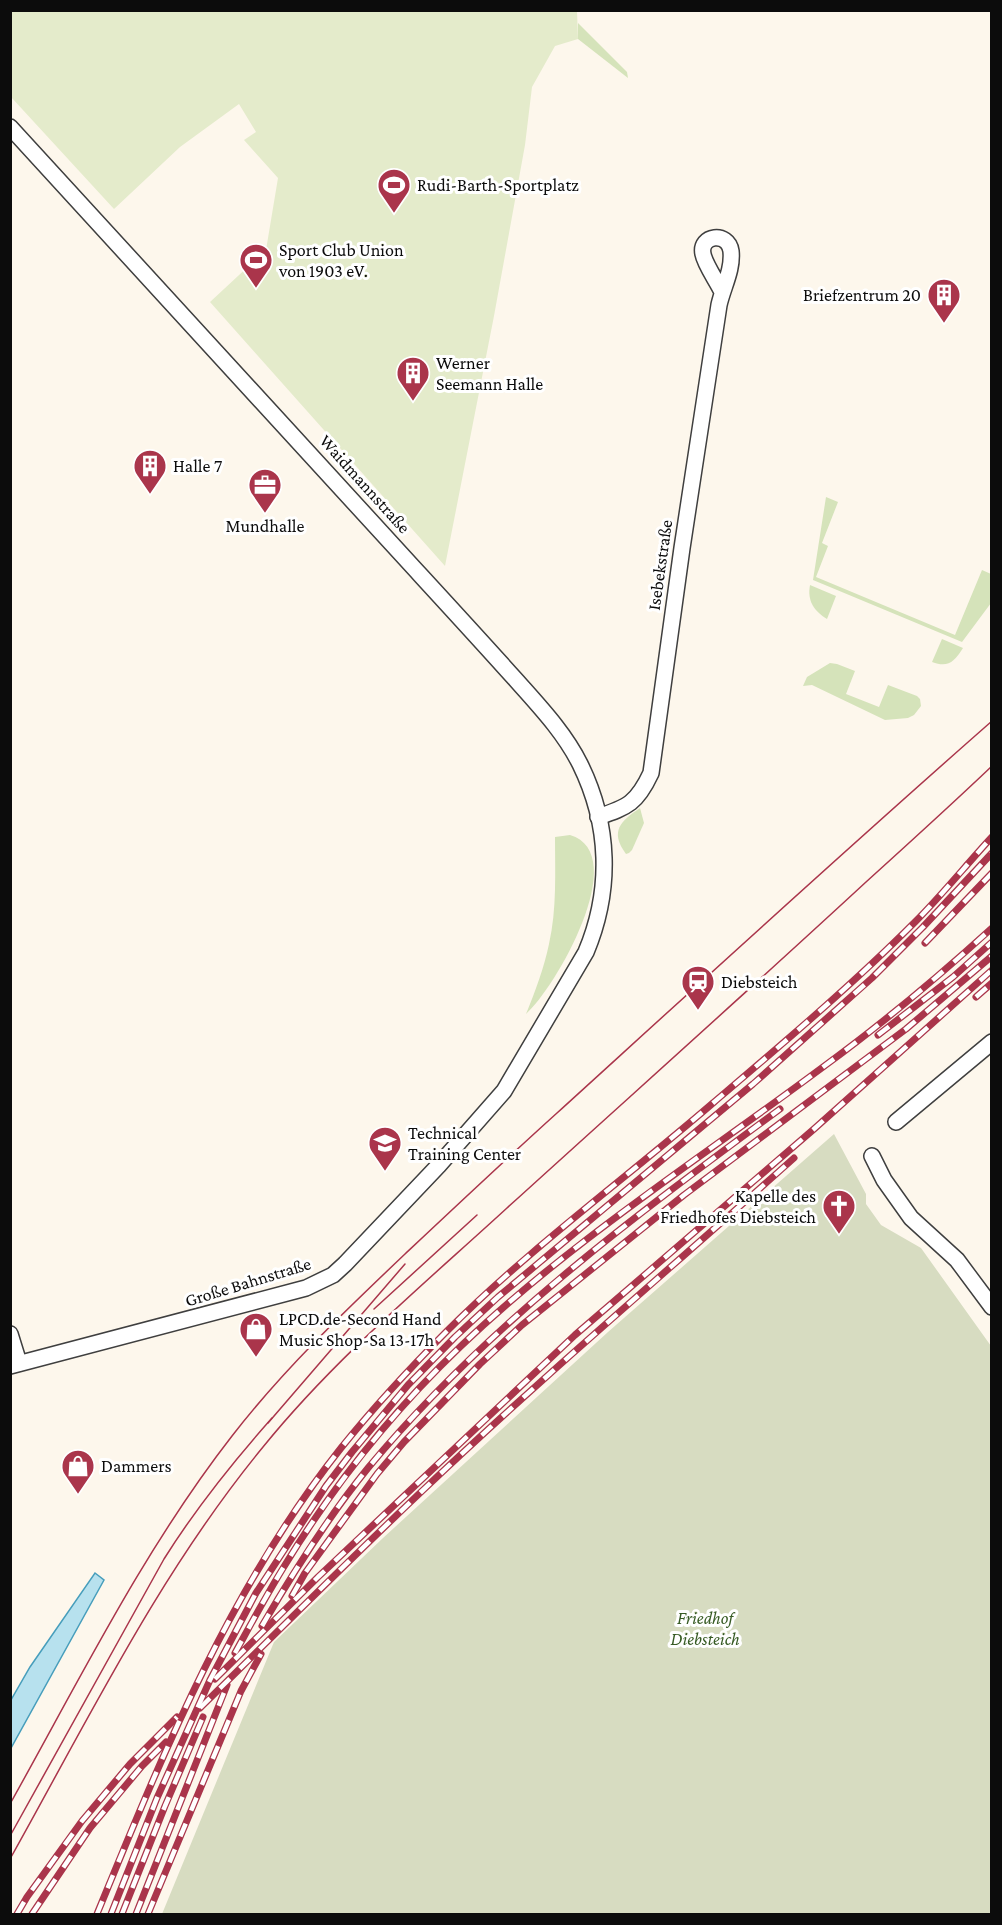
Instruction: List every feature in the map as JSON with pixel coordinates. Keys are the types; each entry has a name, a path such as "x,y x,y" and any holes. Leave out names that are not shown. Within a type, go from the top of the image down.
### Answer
{"street":[{"name":"Waidmannstraße","path":"10,127 484,644 561,732 579,762 593,797 598,817 605,863 600,910"},
{"name":"Isebekstraße","path":"598,817 626,807 636,799 651,773 683,537 722,292"},
{"name":"Große Bahnstraße","path":"15,1364 306,1288 333,1275 439,1166 504,1091 586,952 600,910"},
{"path":"896,1122 992,1042"},
{"path":"872,1156 884,1180 911,1218 957,1260 992,1306"},
{"path":"10,1334 15,1364"}],"green space":[{"path":"11,10 577,11 578,39 555,46 532,87 525,145 494,316 445,566 210,302 266,250 278,178 244,140 256,132 239,104 180,147 114,209 11,97"},
{"path":"578,23 627,72 628,78 578,39"},
{"path":"826,497 838,502 822,543 828,546 816,577 955,635 982,570 991,574 991,603 962,642 813,580"},
{"path":"810,585 836,596 827,619 818,613 813,605"},
{"path":"942,639 963,648 957,657 946,664 932,662"},
{"path":"830,663 855,671 846,694 879,707 888,685 917,696 921,706 914,715 908,718 885,720 812,685 803,686 807,677"},
{"path":"640,808 644,823 632,850 626,854 618,839 619,827 627,817"},
{"path":"570,835 587,847 594,867 591,893 582,922 569,951 539,1000 526,1014 542,971 552,931 555,837"},
{"name":"Friedhof Diebsteich","path":"834,1134 866,1194 866,1204 881,1225 921,1248 991,1346 991,1914 162,1914 274,1642 383,1538 608,1332"}],"water":[{"path":"95,1573 104,1580 11,1748 11,1700 30,1667"}],"tram line":[{"path":"10,1804 114,1616 170,1524 232,1436 272,1388 359,1298 500,1165 992,721"},
{"path":"10,1859 128,1647 191,1544 226,1495 291,1414 412,1294 992,766"},
{"path":"374,1309 477,1215"},
{"path":"268,1423 405,1264"},
{"path":"10,1836 164,1559 215,1486 272,1418"}],"railway":[{"path":"97,1914 174,1732 202,1672 265,1557 301,1502 341,1448 419,1359 478,1301 841,992 925,912 992,837"},
{"path":"111,1914 157,1798 210,1680 256,1593 326,1486 352,1452 408,1385 455,1337 498,1297 753,1084 872,978 992,853"},
{"path":"925,943 992,873"},
{"path":"235,1653 265,1598 323,1506 412,1396 461,1346 547,1270 867,1034 992,928"},
{"path":"878,1035 953,977 992,942"},
{"path":"292,1596 305,1573 377,1474 404,1442 480,1364 522,1325 684,1195 906,1029 992,956"},
{"path":"215,1679 318,1577 575,1335 814,1129 992,970"},
{"path":"976,997 992,983"},
{"path":"262,1626 312,1545 353,1487 413,1417 461,1368 563,1276 670,1191 780,1109"},
{"path":"200,1708 467,1449 794,1158"},
{"path":"148,1914 241,1691 261,1654"},
{"path":"136,1914 227,1685"},
{"path":"17,1914 82,1821 130,1764 177,1717"},
{"path":"122,1914 203,1717"},
{"path":"32,1914 90,1828 142,1766 166,1742"}],"place":[{"name":"Rudi-Barth-Sportplatz","path":"394,214"},
{"name":"Sport Club Union von 1903 eV.","path":"256,289"},
{"name":"Briefzentrum 20","path":"944,324"},
{"name":"Werner Seemann Halle","path":"413,402"},
{"name":"Halle 7","path":"150,495"},
{"name":"Mundhalle","path":"265,514"},
{"name":"Diebsteich","path":"698,1011"},
{"name":"Technical Training Center","path":"385,1172"},
{"name":"Kapelle des Friedhofes Diebsteich","path":"839,1235"},
{"name":"LPCD.de-Second Hand Music Shop-Sa 13-17h","path":"256,1358"},
{"name":"Dammers","path":"78,1495"}]}
